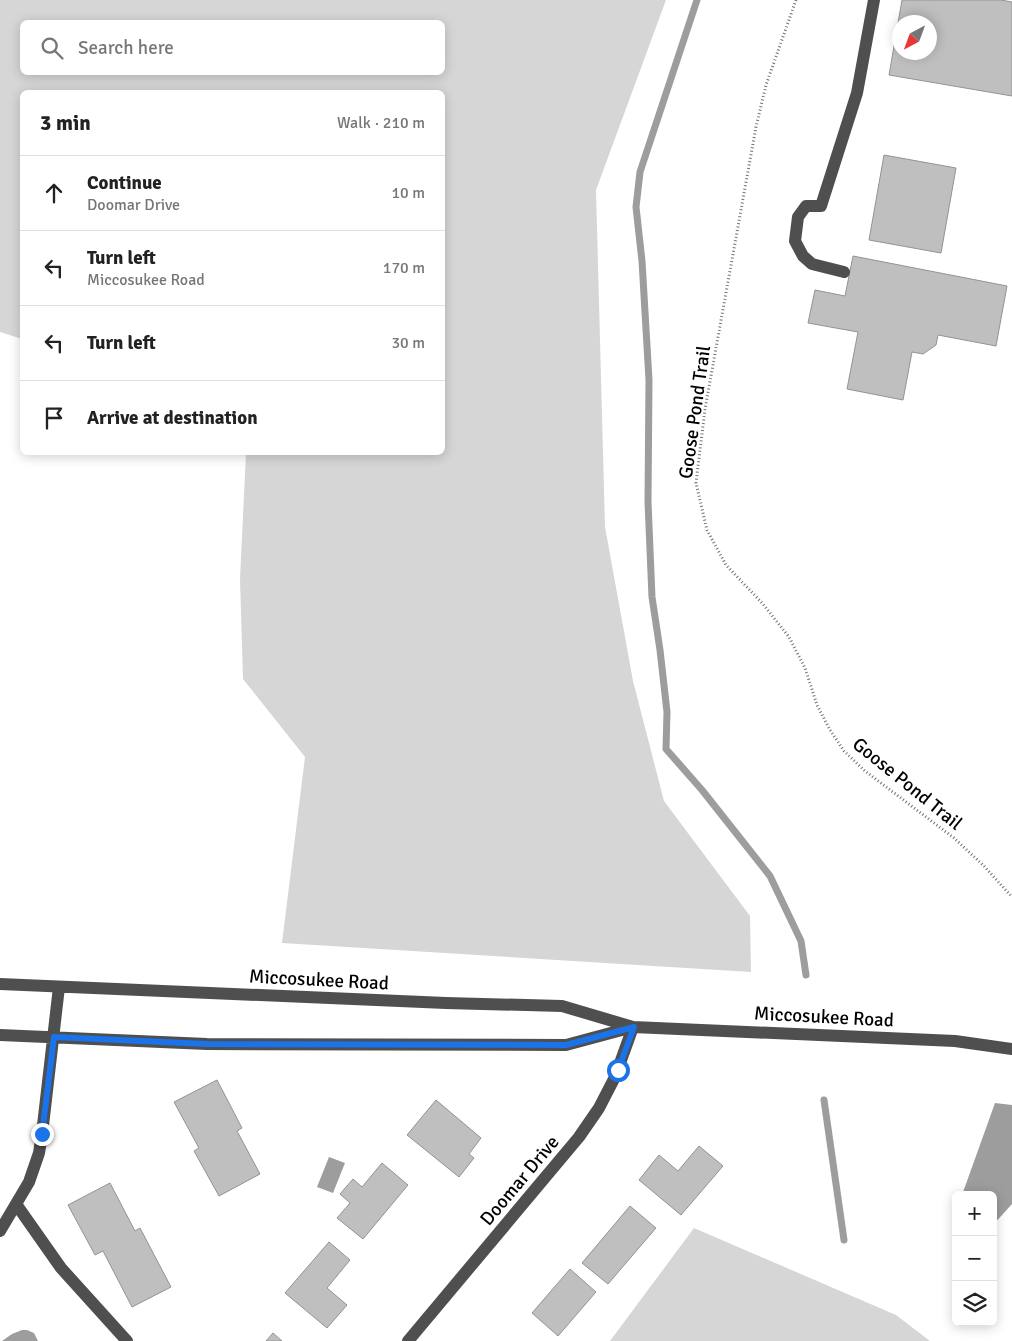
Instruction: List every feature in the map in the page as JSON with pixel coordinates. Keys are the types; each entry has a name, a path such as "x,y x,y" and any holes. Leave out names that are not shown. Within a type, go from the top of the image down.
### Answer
{"street":[{"path":"844,272 812,264 802,256 795,241 798,217 806,206 821,206 857,93 874,0"},
{"name":"Miccosukee Road","path":"0,984 436,1003 562,1006 634,1027 954,1041 1012,1049"},
{"path":"0,1230 29,1182 39,1153 59,987"},
{"name":"Miccosukee Road","path":"0,1035 207,1044 566,1045 634,1027"},
{"name":"Doomar Drive","path":"408,1341 579,1137 615,1077 634,1027"},
{"path":"16,1204 61,1268 126,1341"}],"path":[{"name":"Goose Pond Trail","path":"796,0 766,85 756,127 705,409 696,483 707,530 726,565 763,604 789,637 805,668 817,705 844,751 865,771 954,838 984,866 1012,898"}],"shaded area":[{"path":"0,0 666,0 596,190 605,527 633,681 664,801 750,916 751,972 282,943 305,757 243,679 240,579 246,455 445,455 445,90 20,90 20,338 0,332"},
{"path":"995,1103 1012,1105 1012,1204 997,1221 997,1191 963,1191"},
{"path":"329,1157 345,1163 333,1193 317,1187"},
{"path":"694,1228 896,1315 930,1341 610,1341"},
{"path":"22,1330 34,1333 38,1341 2,1341 12,1334"}],"building":[{"path":"902,0 1001,0 1012,2 1012,96 889,75 892,58 892,60 937,60 937,15 899,15"},
{"path":"884,155 956,168 941,253 869,240"},
{"path":"853,256 1007,286 996,346 938,335 936,345 923,354 912,352 903,400 847,389 858,332 808,323 815,290 845,296"},
{"path":"217,1080 242,1128 237,1131 260,1174 219,1196 194,1151 199,1148 174,1102"},
{"path":"436,1100 481,1138 469,1154 474,1158 459,1177 407,1135"},
{"path":"699,1146 723,1166 681,1215 639,1180 659,1155 678,1171"},
{"path":"382,1163 408,1185 363,1239 337,1218 350,1203 340,1194 353,1179 362,1187"},
{"path":"110,1183 135,1231 140,1228 171,1287 132,1307 103,1251 95,1255 68,1205"},
{"path":"630,1206 656,1228 608,1284 582,1263"},
{"path":"329,1242 350,1260 327,1288 347,1305 327,1328 285,1293"},
{"path":"570,1269 596,1292 558,1336 532,1313"},
{"path":"273,1333 282,1341 266,1341"}],"waterway":[{"path":"697,0 640,172 636,207 642,261 649,380 648,502 652,597 667,712 666,749 702,790 770,876 801,941 806,975"},
{"path":"824,1100 844,1240"}],"route":[{"path":"42,1134 54,1037 207,1044 566,1045 634,1027 618,1070"}]}
